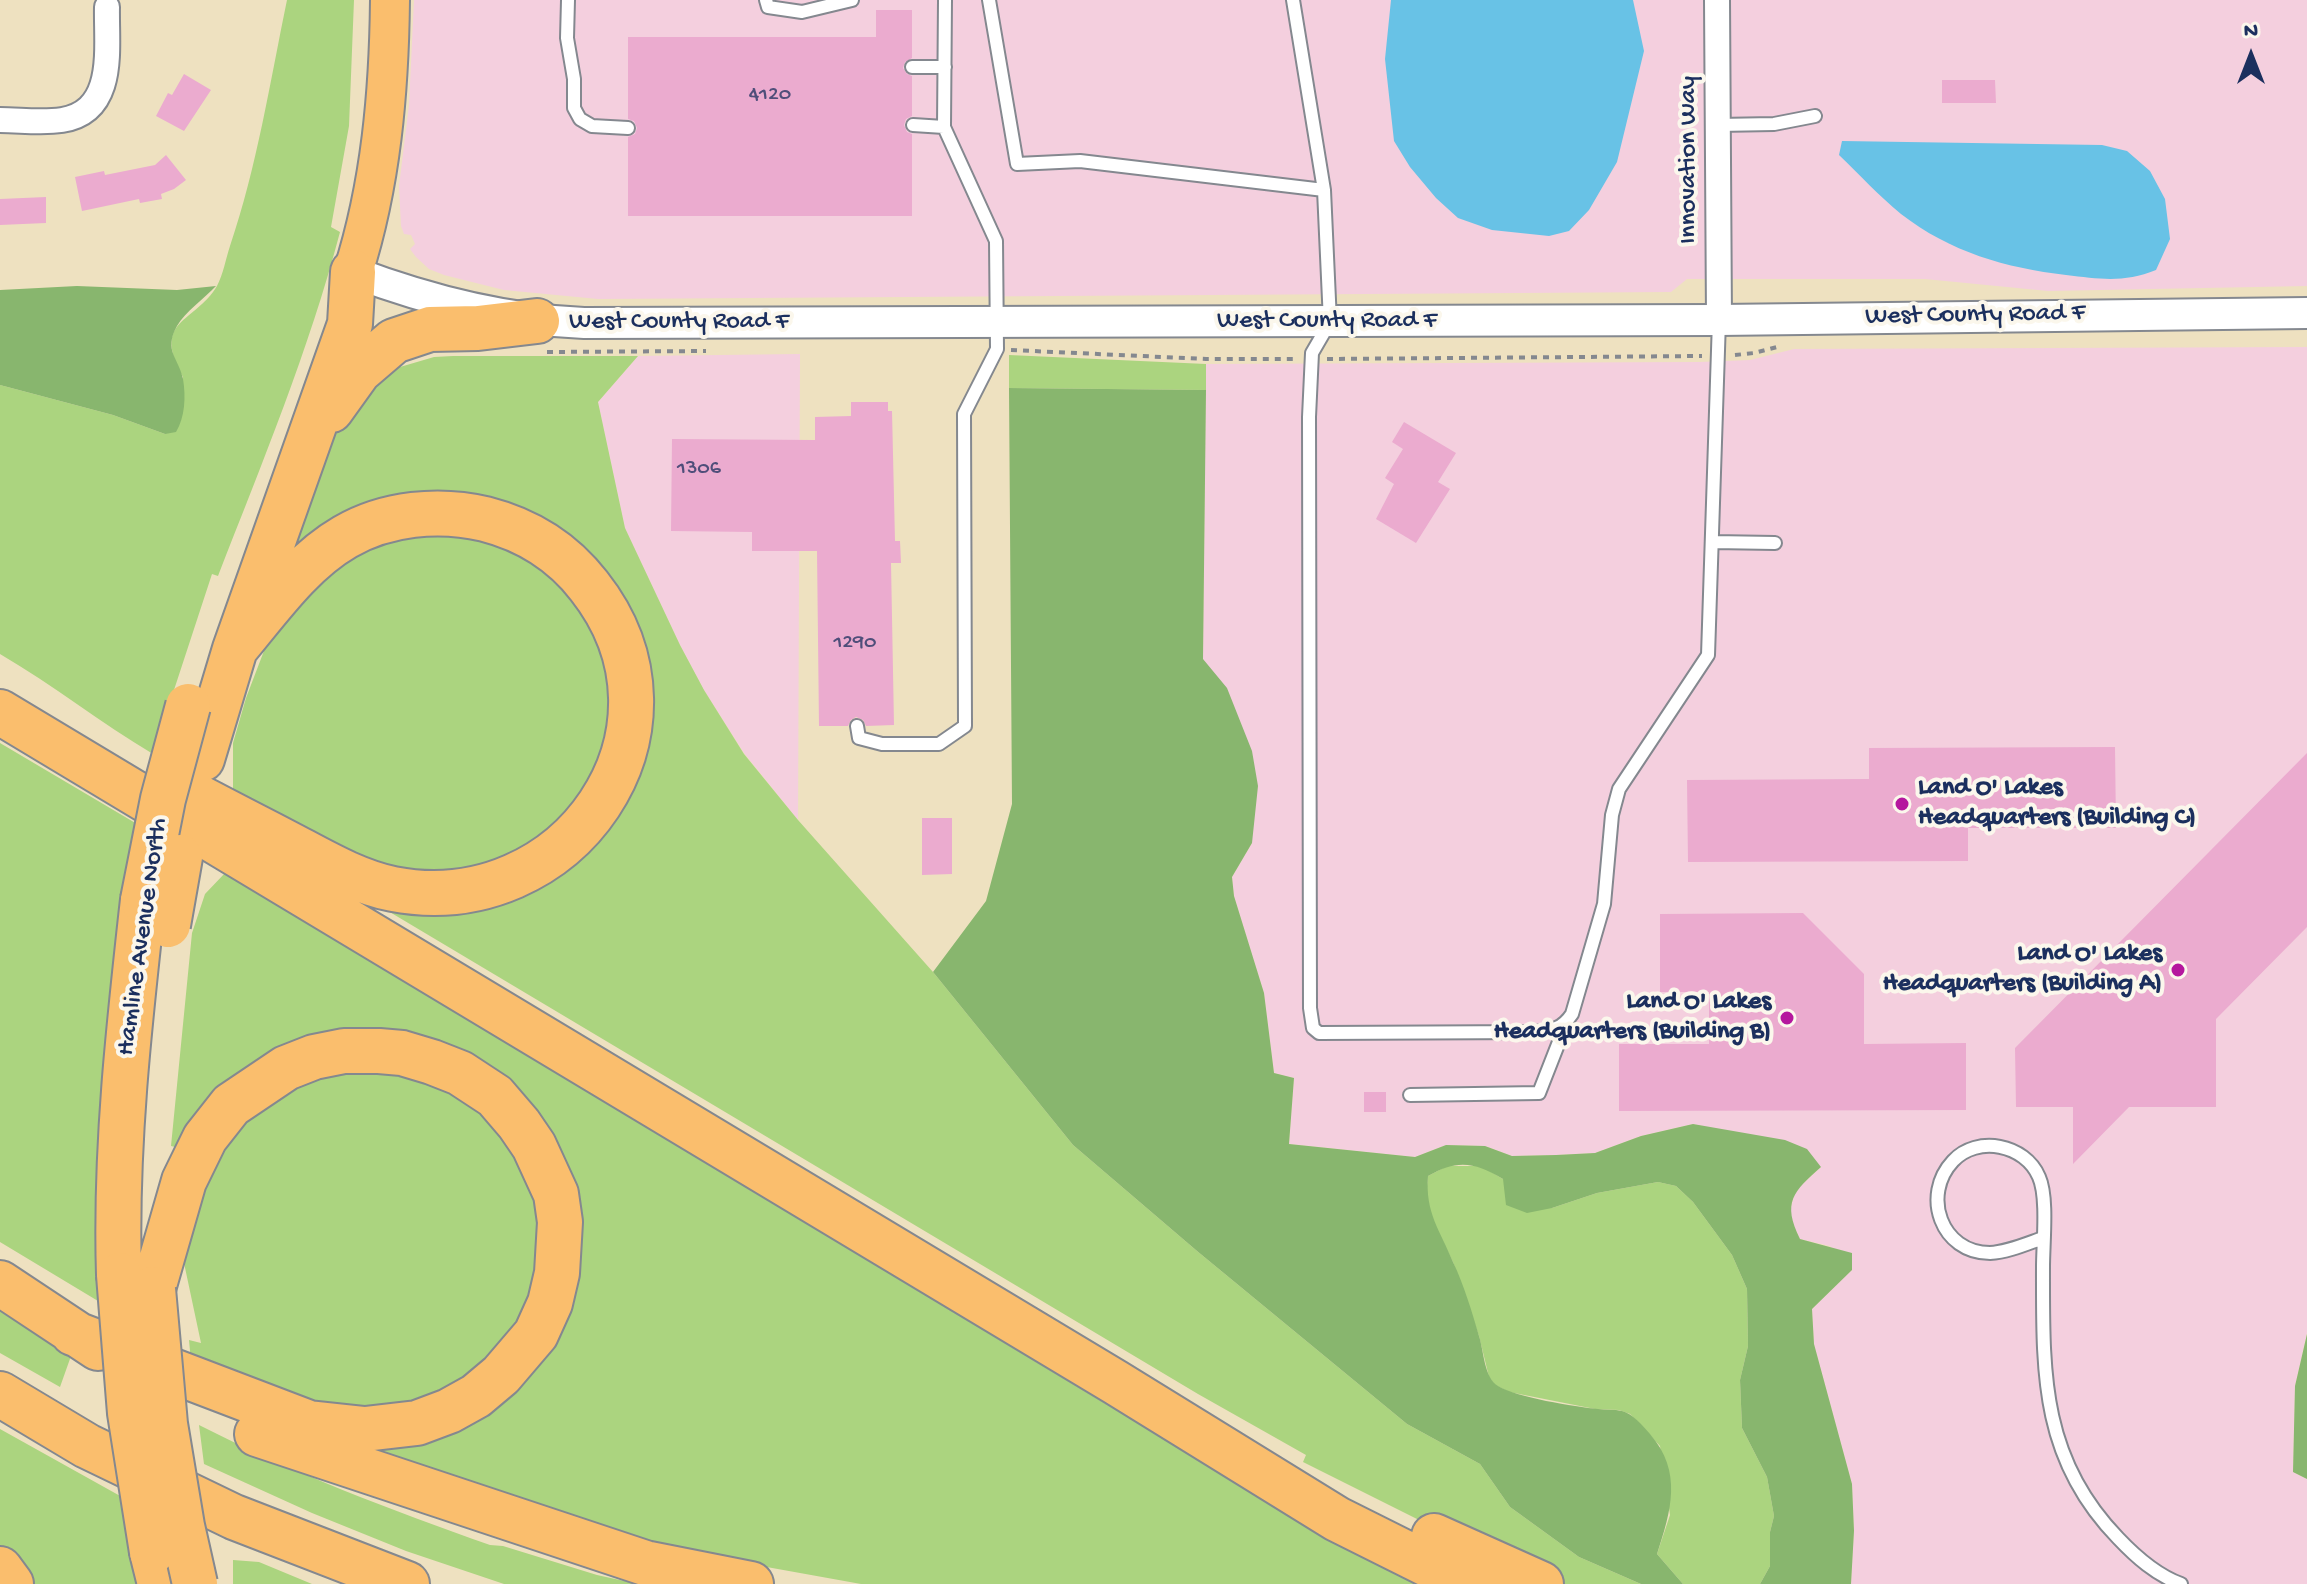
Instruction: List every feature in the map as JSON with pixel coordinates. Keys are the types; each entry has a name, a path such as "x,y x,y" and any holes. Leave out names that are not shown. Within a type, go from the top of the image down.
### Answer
{"highway":[{"name":"Hamline Avenue North","path":"156,913 183,840 202,759 235,649 350,324 353,272"},
{"name":"Hamline Avenue North","path":"195,1584 136,1282 118,1227 126,1062 156,913 163,799 188,706 328,319 353,272"},
{"path":"312,434 359,371 394,341 430,329 478,328 537,336"},
{"path":"0,694 345,873 393,889 446,893 489,886 533,869 571,840 600,806 620,766 631,723 629,684 621,640 602,602 575,568 542,541 507,525 461,513 424,514 378,521 345,537 314,559 235,649"},
{"path":"0,712 1115,1382 1337,1519 1467,1584"},
{"path":"73,1333 309,1423 365,1429 417,1423 449,1411 476,1396 501,1375 536,1334 550,1303 557,1273 560,1222 556,1194 534,1146 519,1124 495,1096 460,1073 402,1053 344,1051 314,1057 286,1068 231,1105 205,1138 136,1282"},
{"name":"Hamline Avenue North","path":"136,1282 130,1413 156,1568"},
{"path":"0,1283 73,1333 193,1406 276,1442 645,1563 751,1584"},
{"path":"1115,1382 1192,1410 1386,1513 1541,1584"},
{"path":"0,1394 87,1446 234,1517 407,1584"},
{"path":"0,1569 11,1584"}],"main road":[{"name":"Hamline Avenue North","path":"353,272 367,229 386,106 390,0"}],"street":[{"name":"Innovation Way","path":"1717,0 1719,320"},
{"path":"0,120 60,120 76,116 98,99 106,78 107,7"},
{"name":"West County Road F","path":"353,272 537,336 997,337 1330,322 2307,313"}],"lane":[{"path":"568,0 567,38 574,79 574,108 580,119 592,126 628,128"},
{"path":"766,0 768,7 802,12 852,0"},
{"path":"857,726 859,738 882,744 939,744 965,726 964,414 997,337 996,241 944,127 945,0"},
{"path":"989,0 1017,164 1080,161 1324,190"},
{"path":"1293,0 1324,190 1330,322 1311,359 1309,993 1313,1028 1319,1033 1535,1032 1556,1030 1566,1024"},
{"path":"912,67 945,67"},
{"path":"1718,125 1774,124 1815,116"},
{"path":"913,125 944,127"},
{"path":"1410,1095 1539,1093 1576,1004 1604,904 1612,815 1619,789 1708,655 1719,320"},
{"path":"1713,542 1775,543"},
{"path":"2043,1238 1989,1253 1951,1239 1941,1219 1936,1198 1940,1178 1954,1159 1971,1149 1993,1145 2020,1154 2040,1178 2043,1238 2044,1372 2050,1409 2063,1452 2079,1492 2104,1524 2136,1557 2181,1584"}],"path":[{"path":"537,336 719,351"},
{"path":"997,337 1206,359 1718,356 1754,353 1780,346"}],"shaded area":[{"path":"414,0 2307,0 2307,286 2048,291 1925,279 1687,279 1671,292 598,299 504,290 429,269 410,249 415,244 411,235 404,234 401,226 399,186 409,105"},
{"path":"2307,347 2307,1333 2295,1386 2293,1472 2307,1479 2307,1584 1851,1584 1854,1531 1852,1484 1814,1344 1812,1309 1852,1270 1830,1246 1800,1239 1789,1216 1795,1191 1821,1167 1735,1133 1693,1124 1641,1136 1595,1153 1556,1155 1512,1156 1485,1146 1446,1145 1415,1157 1289,1144 1294,1078 1274,1073 1264,993 1234,896 1232,877 1252,843 1203,659 1206,364 1699,362 1750,360 1794,349"},
{"path":"800,354 798,820 744,753 680,645 625,528 598,402 638,356"}],"green space":[{"path":"287,0 354,0 349,126 331,227 340,232 299,363 218,576 212,574 153,754 0,654 0,385 113,415 165,434 183,377 174,358 174,333 179,324 208,298 221,277 255,155"},
{"path":"77,286 177,290 216,286 185,316 171,342 183,379 184,393 183,413 176,432 165,434 113,415 0,385 0,290"},
{"path":"1009,355 1206,364 1206,390 1009,388"},
{"path":"638,356 598,402 625,528 680,645 744,754 798,820 933,972 1073,1145 1407,1424 1480,1464 1510,1507 1579,1557 1641,1584 1564,1584 1417,1519 1303,1462 1306,1455 1198,1394 378,905 557,865 636,660 489,508 284,570 341,417 397,357 400,367 434,357"},
{"path":"1009,388 1206,390 1203,659 1227,688 1252,751 1258,786 1252,843 1232,877 1234,896 1264,993 1274,1073 1294,1078 1289,1144 1415,1157 1446,1145 1485,1146 1512,1156 1556,1155 1595,1153 1641,1136 1693,1124 1785,1140 1807,1149 1821,1167 1797,1191 1791,1207 1800,1239 1852,1253 1852,1270 1812,1309 1814,1344 1852,1484 1854,1531 1851,1584 1760,1584 1770,1566 1770,1532 1774,1516 1767,1477 1742,1428 1740,1380 1748,1346 1747,1289 1732,1255 1693,1202 1676,1186 1658,1182 1597,1193 1527,1213 1506,1205 1503,1179 1484,1169 1457,1165 1428,1176 1434,1221 1464,1289 1493,1382 1531,1398 1626,1412 1641,1424 1660,1448 1667,1463 1671,1492 1657,1554 1683,1584 1641,1584 1579,1557 1510,1507 1480,1464 1407,1424 1073,1145 933,972 986,901 1012,804"},
{"path":"488,532 581,593 617,688 590,796 509,865 400,876 233,801 233,743 246,698 275,622 371,536"},
{"path":"0,743 137,824 118,935 106,1034 98,1301 0,1242"},
{"path":"225,873 1146,1428 1332,1537 1422,1584 861,1584 689,1553 586,1527 361,1452 518,1376 561,1175 389,1036 183,1149 171,1146 192,933 205,894"},
{"path":"382,1062 490,1107 547,1209 534,1313 454,1398 340,1415 191,1362 189,1340 201,1343 184,1263 183,1240 193,1189 264,1092"},
{"path":"1447,1166 1481,1166 1552,1208 1597,1193 1658,1182 1676,1186 1693,1202 1732,1255 1747,1289 1748,1346 1740,1380 1742,1428 1767,1477 1774,1516 1770,1532 1770,1566 1760,1584 1683,1584 1657,1554 1670,1515 1660,1446 1630,1414 1509,1392 1495,1385 1489,1377 1479,1336 1453,1262 1434,1225 1426,1197 1428,1176"},
{"path":"0,1310 71,1356 60,1387 0,1353"},
{"path":"2307,1334 2307,1479 2293,1472 2295,1386"},
{"path":"199,1425 306,1475 453,1532 490,1545 638,1584 504,1584 406,1551 204,1464"},
{"path":"0,1429 122,1497 139,1584 28,1584 0,1547"},
{"path":"233,1560 259,1562 312,1584 233,1584"}],"water":[{"path":"1391,0 1633,0 1644,51 1617,162 1589,210 1569,231 1549,236 1492,230 1458,218 1410,167 1394,141 1385,59"},
{"path":"1842,141 2102,145 2127,151 2150,171 2165,199 2170,239 2156,270 2122,278 2066,275 2000,263 1939,239 1901,214 1839,155"}],"building":[{"path":"876,10 912,10 912,58 905,62 903,68 912,76 912,116 906,119 904,125 907,132 912,134 912,216 628,216 628,137 635,134 637,128 634,121 628,119 628,37 876,37"},
{"path":"184,74 211,90 184,131 156,116 168,93 172,95"},
{"path":"1942,80 1995,80 1996,103 1942,103"},
{"path":"166,155 186,180 161,194 162,199 140,203 139,199 82,211 75,177 104,171 105,175 155,165"},
{"path":"46,197 46,223 0,225 0,199"},
{"path":"851,402 888,402 888,411 892,411 895,541 900,541 901,563 891,563 894,725 866,726 863,720 856,717 848,726 819,726 817,551 752,551 752,532 671,531 672,439 815,440 815,417 851,416"},
{"path":"1404,422 1456,453 1438,482 1450,489 1416,543 1376,519 1394,484 1385,478 1403,449 1392,442"},
{"name":"Land O' Lakes Headquarters (Building C)","path":"2115,747 2116,828 1968,828 1968,861 1688,862 1687,780 1869,779 1869,748"},
{"name":"Land O' Lakes Headquarters (Building A)","path":"2307,753 2307,927 2216,1019 2216,1107 2129,1107 2073,1164 2073,1107 2016,1107 2015,1048"},
{"path":"922,818 952,818 952,874 922,875"},
{"name":"Land O' Lakes Headquarters (Building B)","path":"1803,913 1864,974 1864,1044 1966,1043 1966,1110 1619,1111 1619,1044 1709,1044 1709,992 1660,992 1660,914"},
{"path":"1364,1092 1386,1092 1386,1112 1364,1112"}],"place":[{"name":"Land O' Lakes Headquarters (Building C)","path":"1902,804"},
{"name":"Land O' Lakes Headquarters (Building A)","path":"2178,970"},
{"name":"Land O' Lakes Headquarters (Building B)","path":"1787,1018"}]}
